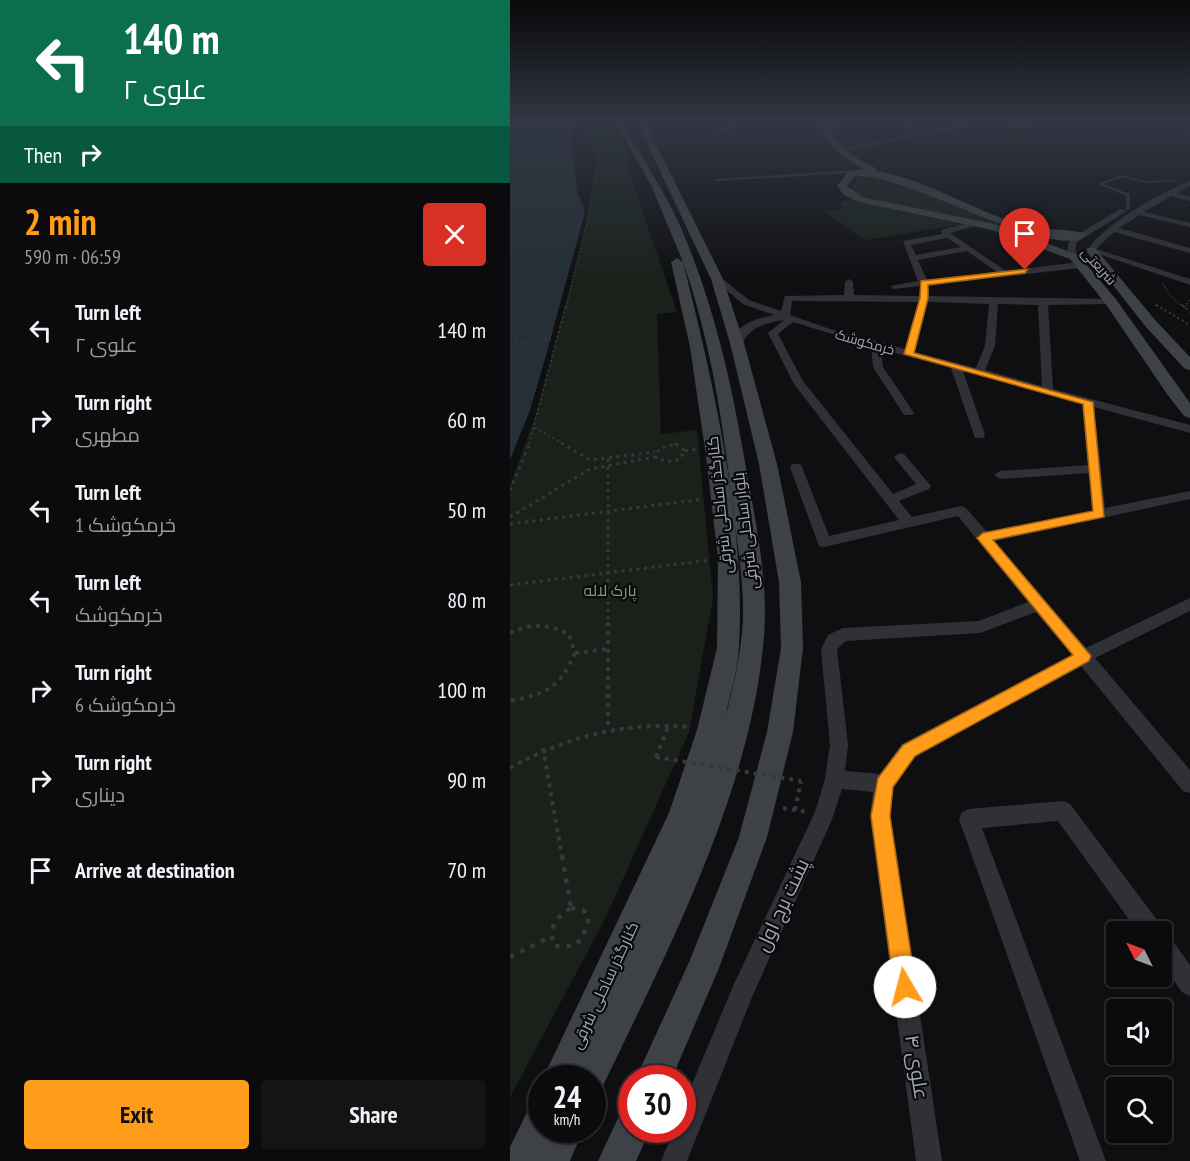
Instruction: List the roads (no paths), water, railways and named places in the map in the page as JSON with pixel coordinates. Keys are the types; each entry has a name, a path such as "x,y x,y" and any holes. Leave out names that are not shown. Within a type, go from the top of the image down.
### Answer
{"main road":[{"name":"بلوار ساحلی شرقی","path":"595,1065 653,946 705,825 737,725 752,649 753,585 738,467 696,310 654,174"},
{"name":"بلوار ساحلی شرقی","path":"660,1065 703,968 753,837 780,732 792,648 788,572 768,464 737,343 717,279 661,174"},
{"name":"شریعتی","path":"850,174 842,186 847,193 859,199 975,223 1025,237 1077,261 1110,301 1172,391 1190,413"},
{"name":"شریعتی","path":"884,174 1002,222 1045,234 1081,235"},
{"name":"شریعتی","path":"1091,250 1151,324 1190,366"},
{"name":"کنارگذر ساحلی شرقی","path":"567,1065 681,818 710,730 728,648 728,558 699,358 696,310"},
{"path":"1172,391 1190,386"},
{"path":"523,1161 531,1143"},
{"path":"551,1161 559,1143"},
{"path":"617,1161 625,1143"}],"street":[{"path":"717,179 764,174"},
{"path":"894,286 1077,261 1071,249 1073,241 1182,176"},
{"path":"1190,183 1113,229 1093,243 1091,250 1190,282"},
{"path":"1171,194 1190,199"},
{"path":"1139,213 1190,225"},
{"path":"975,223 944,232 1003,272"},
{"path":"1113,229 1190,251"},
{"path":"909,354 924,298 924,283 906,243 950,235"},
{"path":"913,258 970,248"},
{"path":"1101,264 1102,259 1118,259"},
{"name":"خرمکوشک","path":"717,279 746,302 788,318 979,374 1190,429"},
{"path":"849,282 849,297"},
{"path":"909,523 798,382 773,333 788,318 788,298 924,298 1043,304 1110,301"},
{"path":"979,374 990,346 994,301"},
{"path":"1043,304 1048,392"},
{"path":"737,343 739,334 747,327 759,322 788,318"},
{"path":"876,345 878,367 908,413"},
{"path":"956,367 979,435"},
{"path":"1088,402 1099,514"},
{"path":"890,500 924,486 900,457"},
{"path":"796,467 824,542 961,512 1190,784"},
{"path":"1000,475 1095,469"},
{"path":"983,538 1190,495"},
{"name":"پشت برج اول","path":"674,1161 742,992 824,815 835,779 839,745 829,649 834,640 843,635 980,627 1040,604"},
{"path":"835,779 884,784 909,750 1084,656 1190,604"},
{"name":"علوی ۴","path":"884,784 882,828 926,1123 929,1161"},
{"path":"1094,1161 969,819 1063,811 1144,921"},
{"path":"1172,959 1190,984"}],"lane":[{"path":"1128,209 1129,195 1100,184 1122,176 1146,182 1174,181"}],"park label":[{"name":"پارک لاله","path":"610,590"}]}
